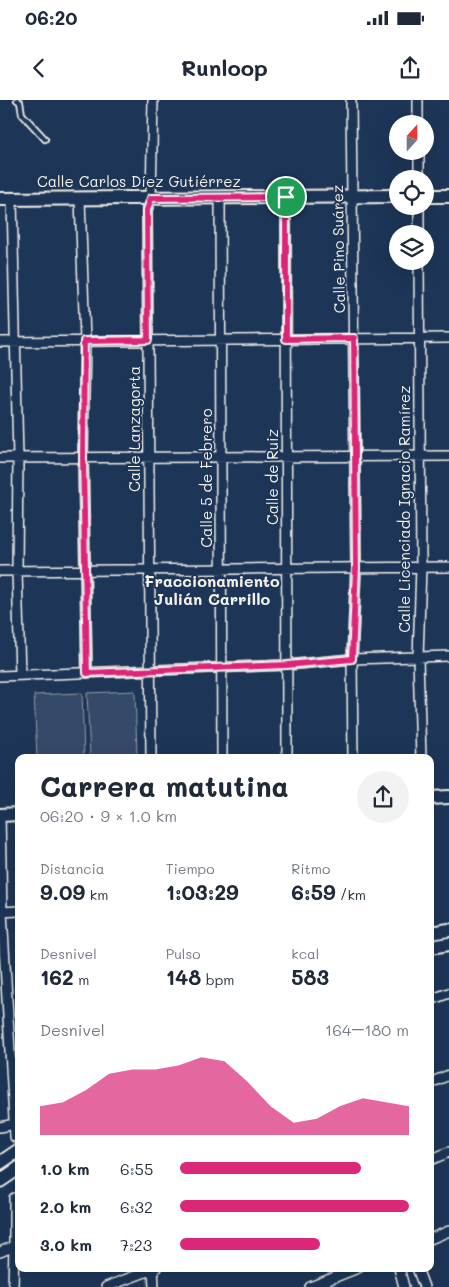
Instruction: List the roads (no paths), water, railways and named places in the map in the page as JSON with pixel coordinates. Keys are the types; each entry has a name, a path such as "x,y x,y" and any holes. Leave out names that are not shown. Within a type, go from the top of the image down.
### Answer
{"street":[{"name":"Calle Lanzagorta","path":"151,754 147,210 151,198 153,100"},
{"name":"Calle Pino Suárez","path":"351,100 356,568 352,659 353,754"},
{"path":"418,100 418,115"},
{"name":"Calle Carlos Díez Gutiérrez","path":"6,199 389,196"},
{"path":"434,196 449,196"},
{"name":"Calle de Ruiz","path":"286,197 287,754"},
{"name":"Calle 5 de Febrero","path":"220,198 222,754"},
{"path":"6,199 16,342 17,571 20,675"},
{"path":"80,199 84,341 83,458 87,673"},
{"name":"Calle Licenciado Ignacio Ramírez","path":"419,270 421,567 418,658 421,754"},
{"path":"0,342 449,338"},
{"path":"0,458 449,456"},
{"path":"0,571 449,566"},
{"path":"0,676 221,668 287,665 352,659 449,656"},
{"path":"434,798 449,797"},
{"path":"15,814 0,815 1,912 15,1137"},
{"path":"1,912 15,911"},
{"path":"434,932 449,930"},
{"path":"434,947 449,944"},
{"path":"434,999 449,993"},
{"path":"434,1081 449,1075"},
{"path":"0,1127 15,1124"},
{"path":"434,1158 449,1152"},
{"path":"0,1163 15,1153"},
{"path":"0,1181 15,1171"},
{"path":"14,1198 15,1222"},
{"path":"434,1237 449,1231"},
{"path":"0,1252 15,1245"},
{"path":"13,1287 15,1259"},
{"path":"106,1287 144,1272"},
{"path":"154,1272 154,1287"},
{"path":"310,1287 348,1272"},
{"path":"400,1272 404,1287"},
{"path":"419,1272 424,1287"}],"lane":[{"path":"17,100 20,102 22,114 44,139"}],"district":[{"name":"Fraccionamiento Julián Carrillo","path":"212,590"}]}
